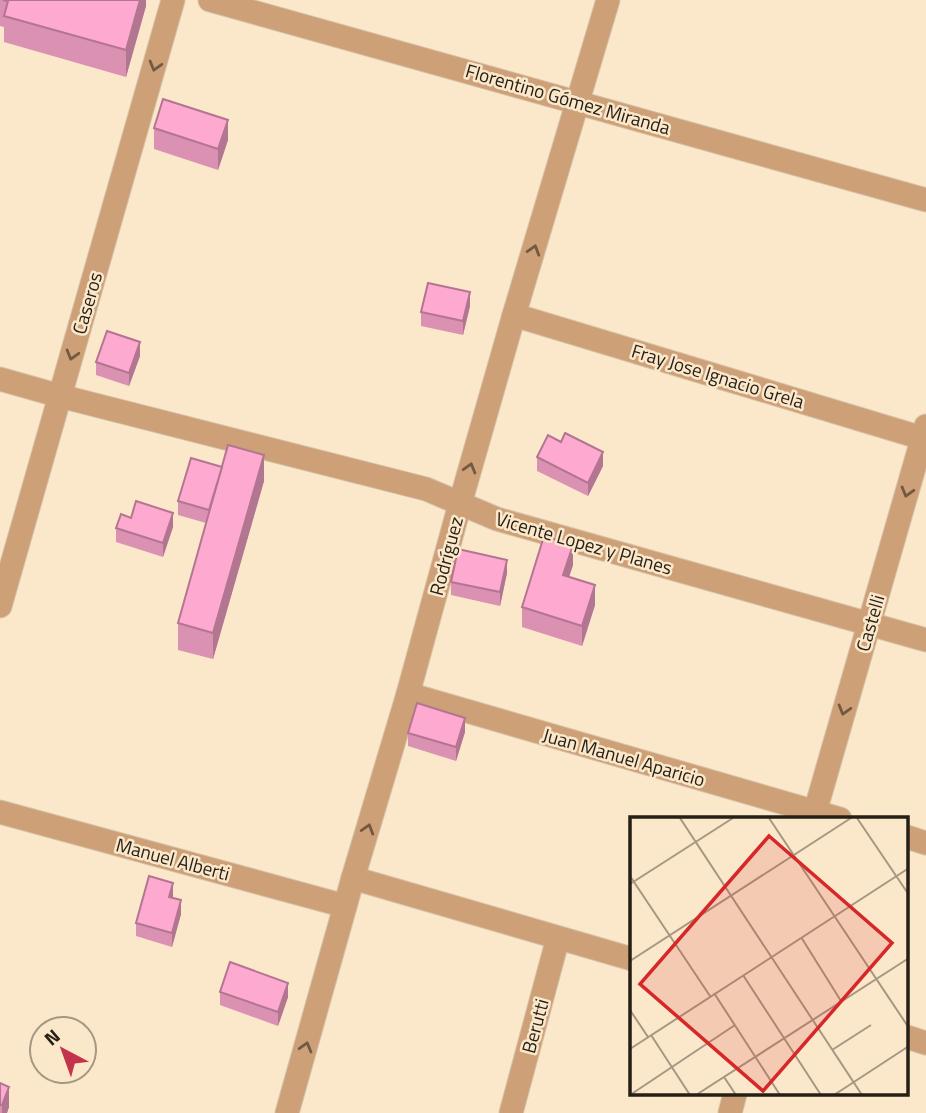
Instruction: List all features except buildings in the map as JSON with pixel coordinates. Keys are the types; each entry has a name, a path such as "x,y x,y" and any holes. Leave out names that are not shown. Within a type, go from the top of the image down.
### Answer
{"street":[{"name":"Caseros","path":"0,606 173,0"},
{"name":"Florentino Gómez Miranda","path":"210,0 926,200"},
{"name":"Rodríguez","path":"287,1113 514,315 608,0"},
{"name":"Fray Jose Ignacio Grela","path":"514,315 924,432"},
{"name":"Vicente Lopez y Planes","path":"0,379 426,489 497,519 926,640"},
{"name":"Castelli","path":"814,816 924,432"},
{"name":"Juan Manuel Aparicio","path":"408,694 814,816"},
{"name":"Manuel Alberti","path":"0,812 345,906"},
{"path":"908,837 926,843"},
{"path":"353,878 630,958"},
{"name":"Berutti","path":"512,1113 558,938"},
{"path":"908,1037 926,1043"},
{"path":"730,1113 734,1096"}]}
